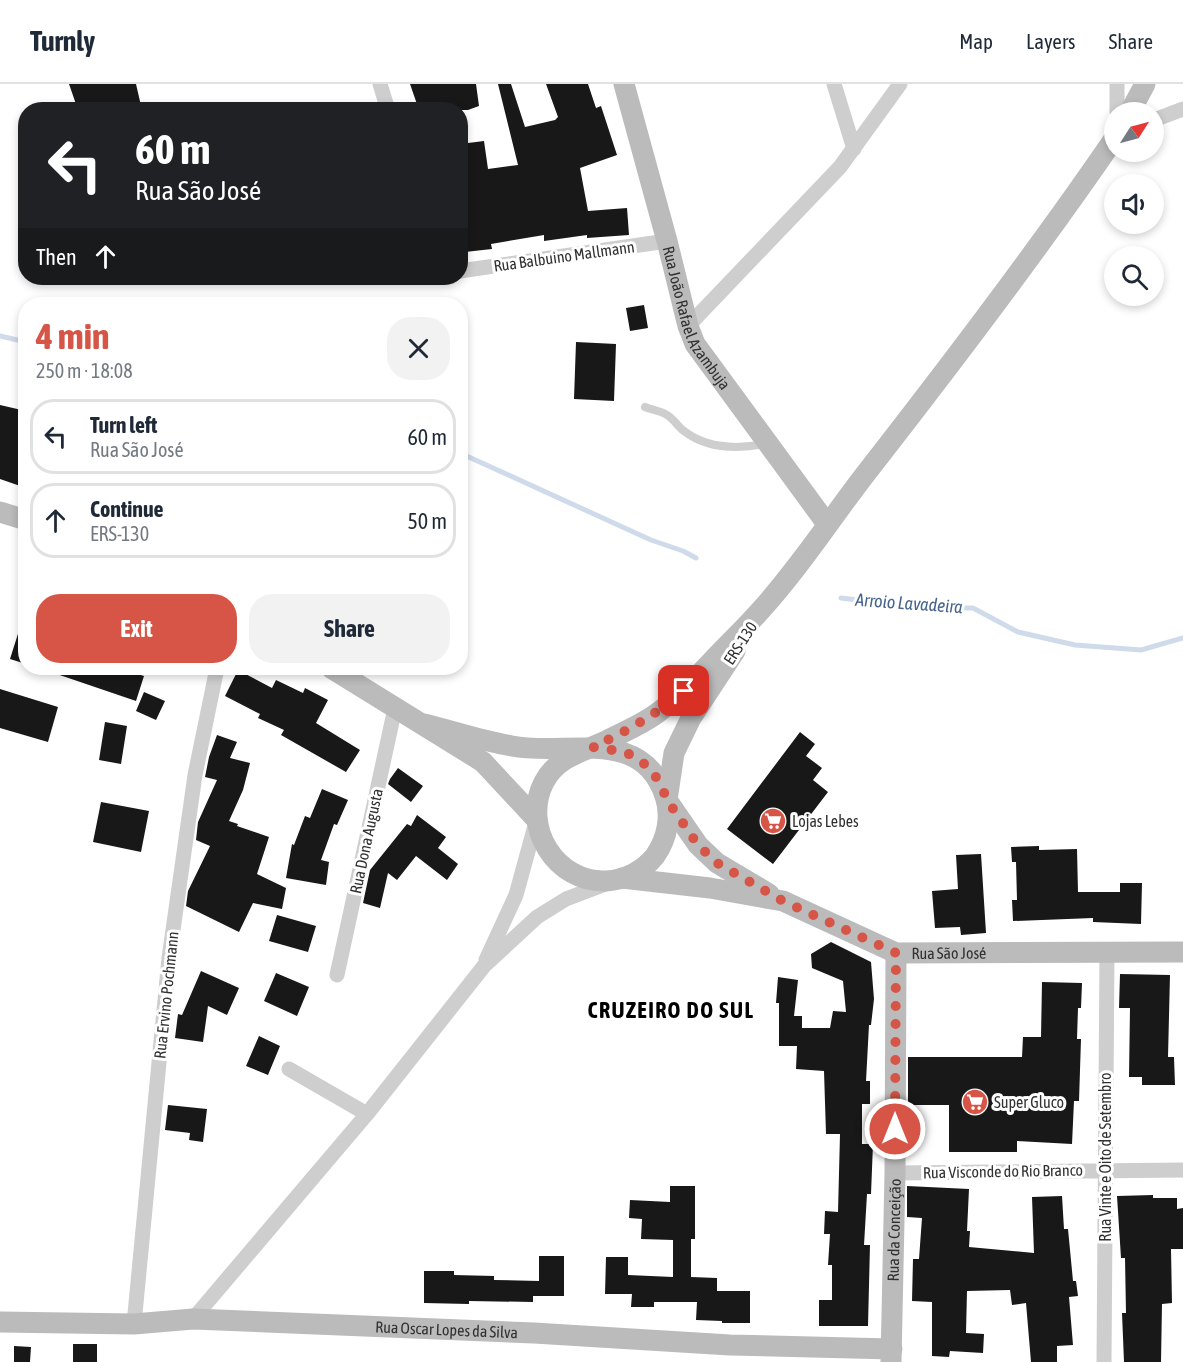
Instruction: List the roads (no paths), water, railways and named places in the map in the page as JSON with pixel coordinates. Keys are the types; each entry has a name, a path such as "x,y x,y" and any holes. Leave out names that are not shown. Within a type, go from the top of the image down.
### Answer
{"main road":[{"name":"Rua João Rafael Azambuja","path":"624,84 694,344 827,524"},
{"path":"1135,102 1145,84"},
{"name":"ERS-130","path":"667,800 674,753 691,718 762,609 1022,271 1104,154"},
{"path":"0,512 18,518"},
{"name":"ERS-130","path":"593,747 656,714 684,691 762,609"},
{"path":"342,675 483,762 537,820"},
{"path":"424,724 512,747 539,750 593,747 625,752 640,760 652,771 667,800 698,845 717,863 783,901"},
{"path":"593,747 566,758 550,773 540,792 537,820 541,837 548,852 566,869 589,879 606,881 635,873 656,854 667,828 667,800"},
{"name":"Rua São José","path":"622,878 710,888 783,901 896,953 1183,952"},
{"name":"Rua da Conceição","path":"892,1356 896,953"},
{"name":"Rua Oscar Lopes da Silva","path":"0,1322 134,1324 194,1319 534,1333 892,1356"}],"street":[{"path":"380,84 386,102"},
{"path":"834,84 854,149"},
{"path":"688,326 840,167 900,84"},
{"path":"1117,84 1117,102"},
{"path":"1164,118 1181,114"},
{"name":"Rua Balbuino Mallmann","path":"468,270 667,241"},
{"name":"Rua Ervino Pochmann","path":"134,1324 169,958 195,775 216,675"},
{"name":"Rua Dona Augusta","path":"337,975 395,708"},
{"path":"484,966 516,895 537,820"},
{"path":"194,1319 367,1114 484,966 537,917 566,899 622,878"},
{"name":"Rua Vinte e Oito de Setembro","path":"1104,1362 1107,951"},
{"path":"289,1069 367,1114"},
{"name":"Rua Visconde do Rio Branco","path":"895,1173 1183,1170"}],"lane":[{"path":"645,407 667,415 685,432 702,441 723,447 744,447 766,443"}],"waterway":[{"name":"Arroio Lavadeira","path":"0,336 18,340"},
{"name":"Arroio Lavadeira","path":"468,457 651,540 696,558"},
{"name":"Arroio Lavadeira","path":"841,598 899,605 922,601 954,608 973,608 1018,632 1075,645 1141,650 1183,638"}],"place":[{"name":"Lojas Lebes","path":"773,821"},
{"name":"Super Gluco","path":"975,1102"}],"district":[{"name":"CRUZEIRO DO SUL","path":"671,1010"}]}
